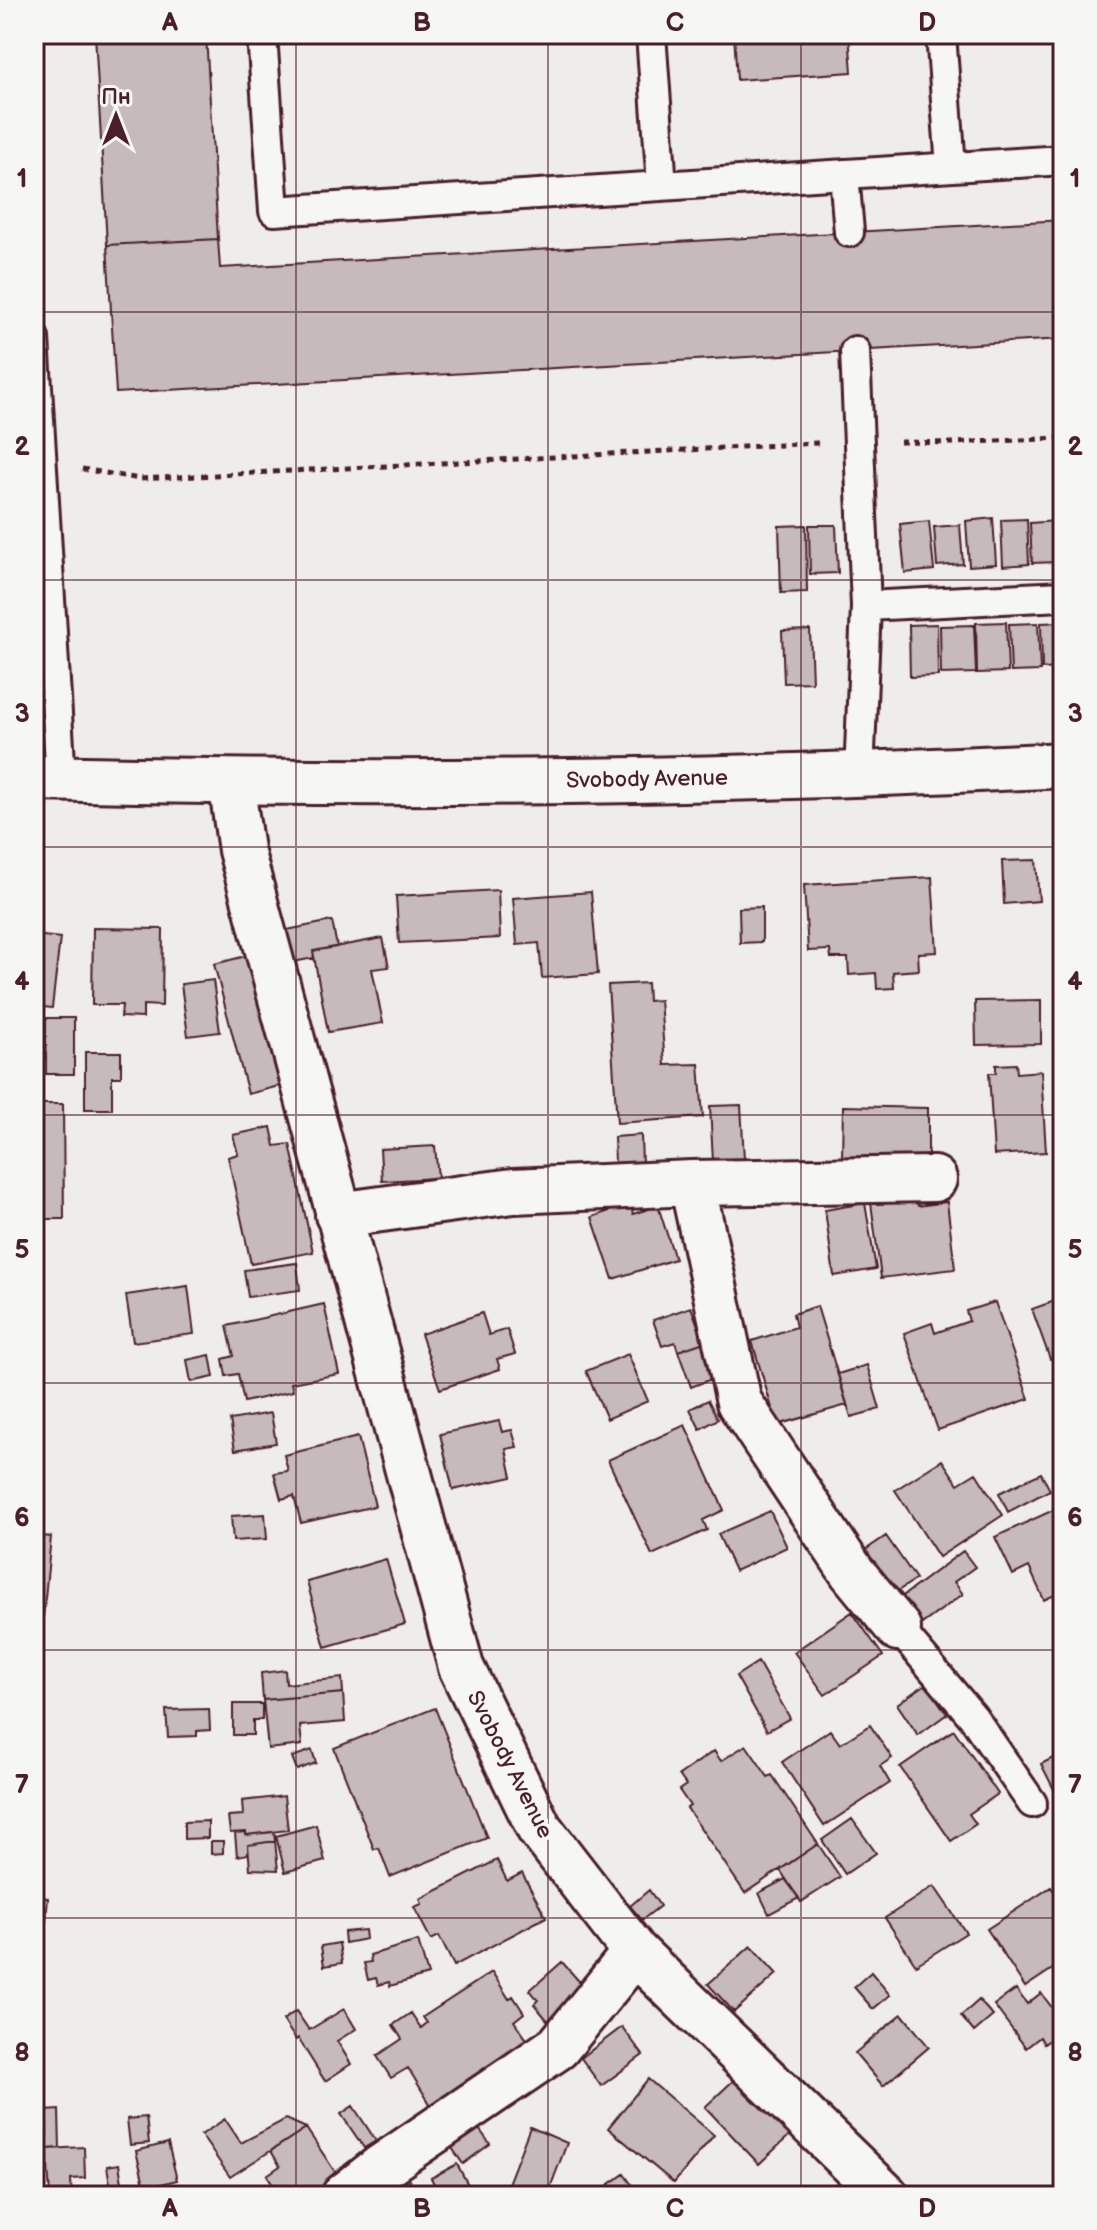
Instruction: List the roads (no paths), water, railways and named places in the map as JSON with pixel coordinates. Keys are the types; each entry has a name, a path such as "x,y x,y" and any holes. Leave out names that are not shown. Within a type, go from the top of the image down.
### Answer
{"street":[{"name":"Svobody Avenue","path":"48,778 231,782 859,776 1063,765"},
{"name":"Svobody Avenue","path":"231,782 241,850 461,1667 539,1828 635,1952 886,2196"},
{"path":"338,1215 513,1191 692,1183 934,1179"},
{"path":"692,1183 739,1402 852,1572 898,1628"},
{"path":"344,2196 380,2168 558,2047 635,1952"}],"lane":[{"path":"262,34 274,211 1063,160"},
{"path":"651,34 662,186"},
{"path":"941,34 951,167"},
{"path":"844,174 849,232"},
{"path":"34,338 48,778"},
{"path":"855,351 866,606 859,776"},
{"path":"866,606 1063,596"},
{"path":"898,1628 973,1717 1032,1803"}]}
